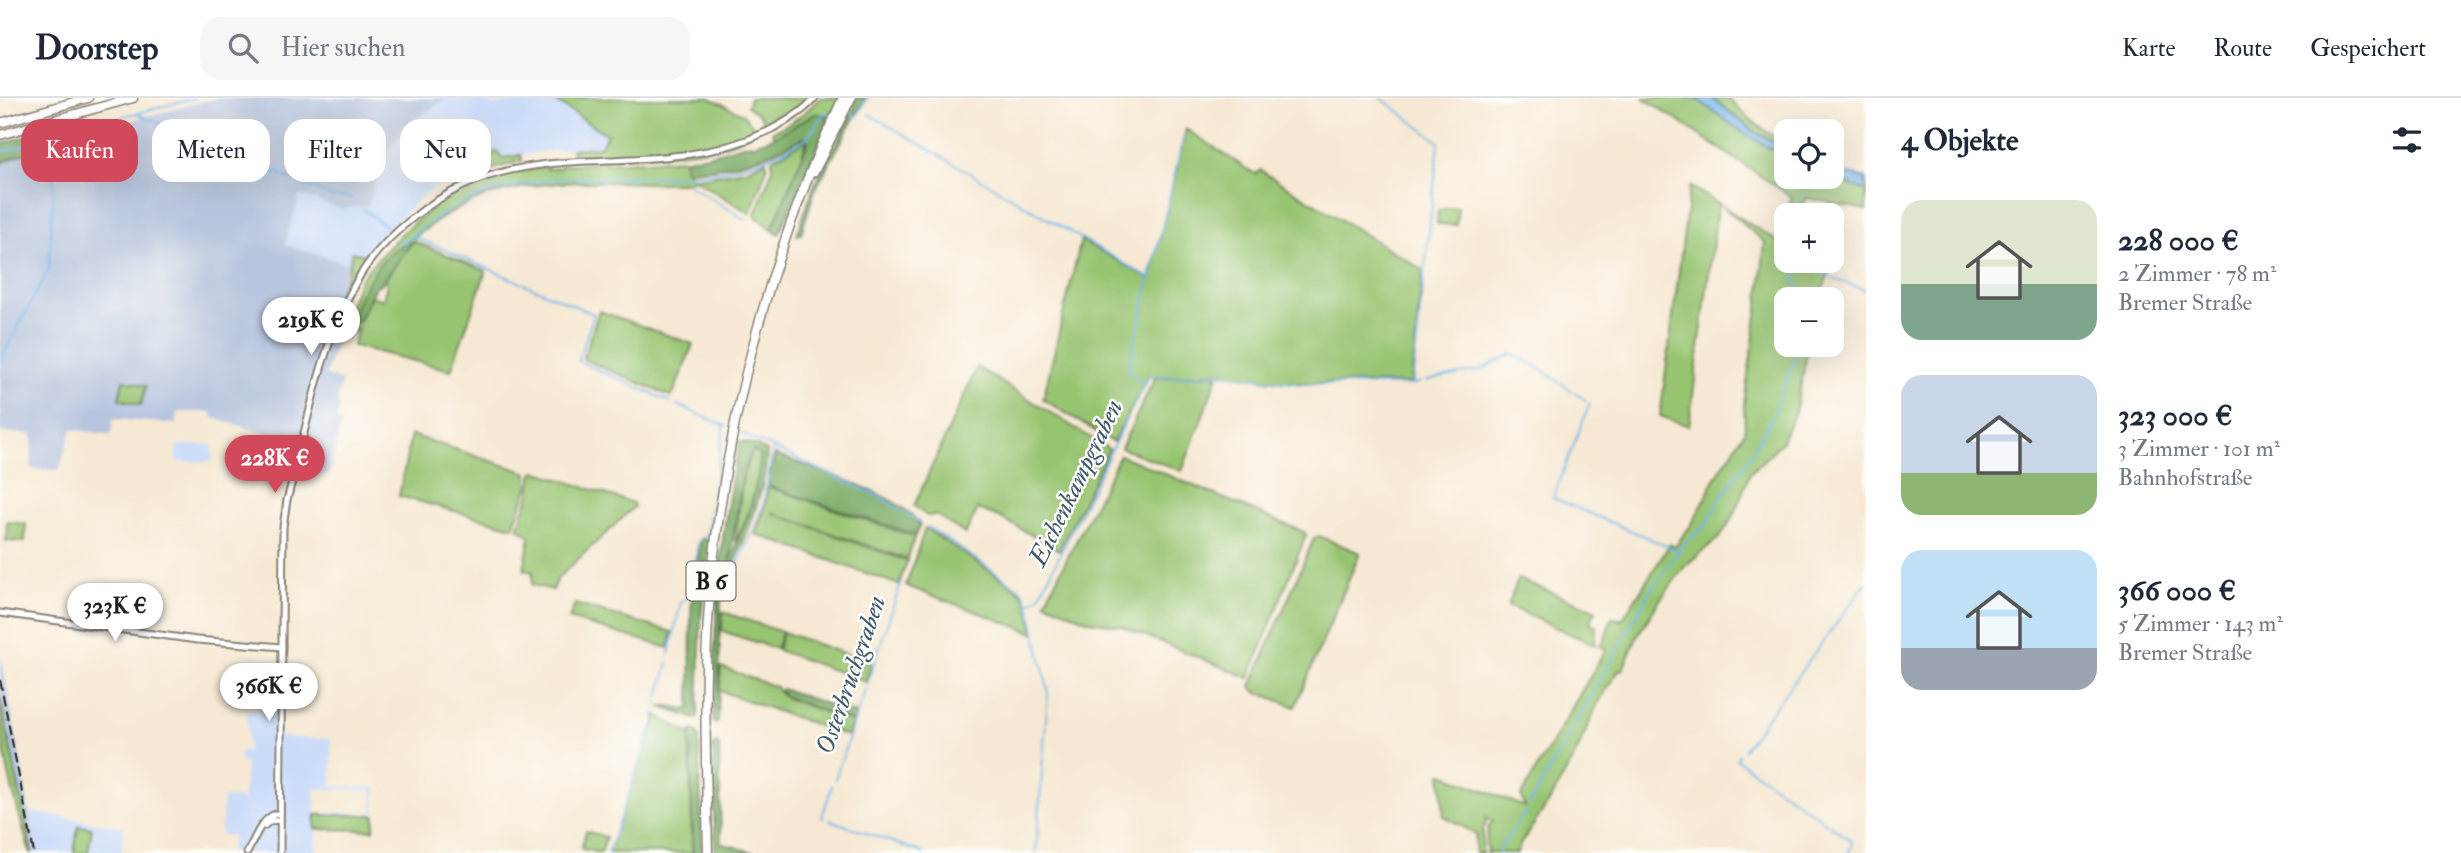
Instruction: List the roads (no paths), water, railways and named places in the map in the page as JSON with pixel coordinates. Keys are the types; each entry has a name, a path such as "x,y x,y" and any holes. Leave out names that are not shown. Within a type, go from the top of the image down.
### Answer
{"highway":[{"path":"0,123 88,98"},
{"path":"0,135 133,98"},
{"name":"B 6","path":"708,853 706,666 713,561 722,485 744,376 786,240 814,160 843,98"},
{"name":"B 6","path":"807,183 851,98"}],"street":[{"path":"280,853 283,527 307,421 329,343 360,275 387,241 405,224 441,197 482,177 539,164 674,156 721,149 787,121 815,98"},
{"path":"0,613 174,637 282,647"},
{"path":"247,853 268,816 280,817"}],"water":[{"path":"1695,98 1712,98 1755,132 1774,142 1774,149 1751,137"},
{"path":"1844,173 1866,178 1866,191 1844,182"}],"waterway":[{"path":"138,113 195,98"},
{"path":"849,115 857,116 868,98"},
{"path":"1381,98 1439,142 1412,385"},
{"path":"116,119 136,113 333,197 351,199"},
{"path":"412,236 461,204 517,185 581,178 677,176 740,167 801,142 824,113 831,113"},
{"path":"869,114 1149,278"},
{"name":"Eichenkampgraben","path":"1132,409 1144,385 1128,371 1184,136"},
{"path":"0,153 21,146"},
{"path":"0,361 49,269 54,182"},
{"path":"688,184 746,220"},
{"path":"1798,203 1805,189"},
{"path":"363,209 387,227"},
{"path":"399,240 404,244 412,236 594,314 578,361 671,402"},
{"path":"1795,273 1798,287"},
{"path":"1825,273 1866,290"},
{"path":"1426,381 1480,370 1512,354 1536,366 1587,401"},
{"path":"1530,804 1650,591 1683,545 1707,524 1717,504 1750,456 1774,414 1795,357"},
{"path":"1145,384 1149,376 1186,377 1219,373 1299,384 1412,385 1420,382"},
{"path":"1590,403 1553,498 1679,551"},
{"path":"677,405 726,426"},
{"name":"Eichenkampgraben","path":"1029,603 1039,597 1126,420"},
{"path":"669,655 681,602 691,595 698,541 707,534 724,425"},
{"path":"740,433 882,498 920,522"},
{"path":"724,595 763,507 773,448"},
{"path":"928,527 1022,590 1029,603 1048,691 1036,853"},
{"name":"Osterbruchgraben","path":"835,779 901,583"},
{"path":"1744,749 1866,583"},
{"path":"659,697 668,663"},
{"path":"655,716 656,712"},
{"path":"608,853 654,722"},
{"path":"1739,755 1736,759 1852,841 1848,853"},
{"name":"Osterbruchgraben","path":"824,818 822,817 832,786"},
{"path":"1499,853 1527,810"},
{"name":"Osterbruchgraben","path":"830,820 923,853"}],"railway":[{"path":"0,680 34,853"}]}
